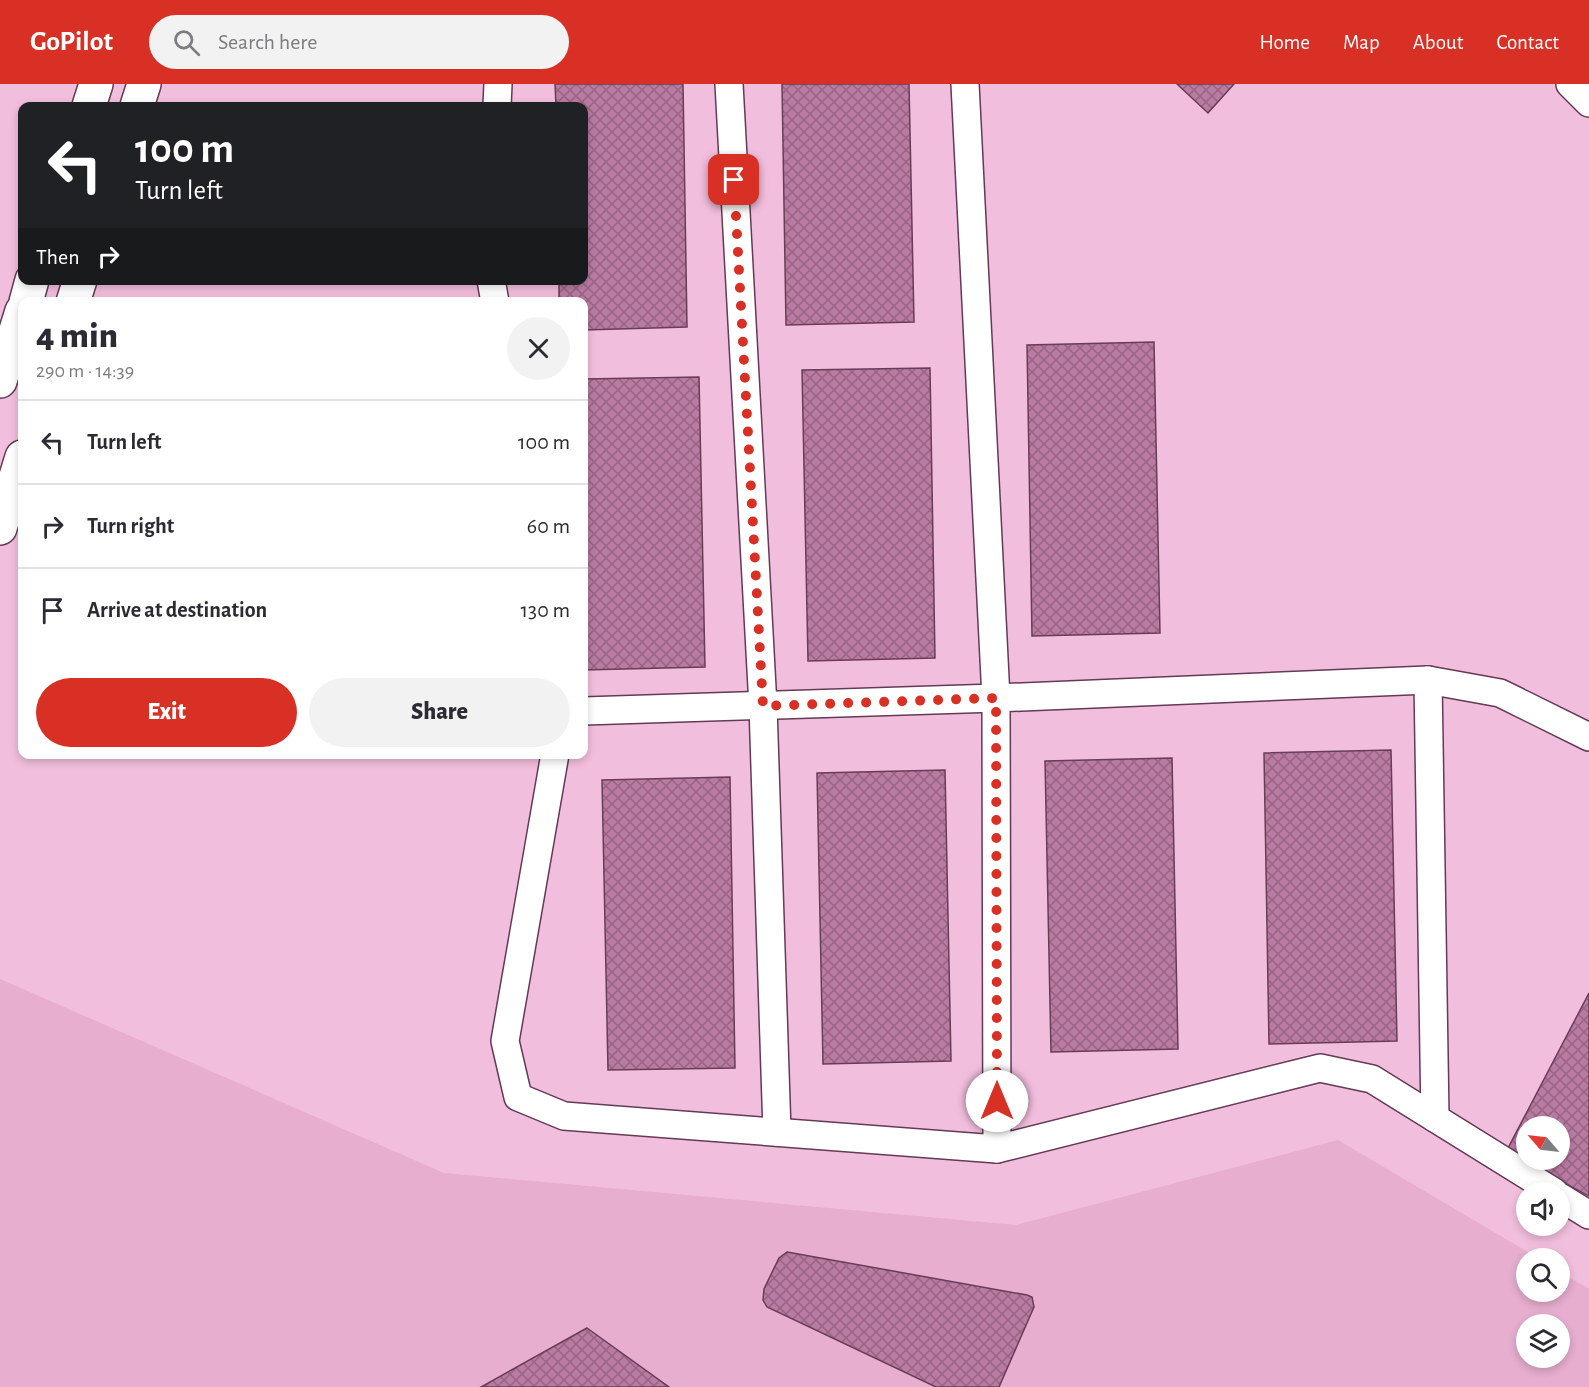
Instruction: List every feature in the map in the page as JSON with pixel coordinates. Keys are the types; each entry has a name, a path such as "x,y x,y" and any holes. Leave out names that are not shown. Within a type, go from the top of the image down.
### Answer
{"main road":[{"path":"89,102 96,84"},
{"path":"137,102 144,84"},
{"path":"0,381 18,324"},
{"path":"0,528 18,469"}],"street":[{"path":"497,102 498,84"},
{"path":"729,84 763,706 777,1132"},
{"path":"965,84 996,698 997,1149"},
{"path":"1570,84 1589,103"},
{"path":"588,711 996,698 1428,680 1500,693 1589,737"},
{"path":"1428,680 1435,1118"},
{"path":"554,759 505,1041 518,1097 564,1116 997,1149 1320,1068 1372,1079 1538,1182"},
{"path":"1570,1203 1589,1215"}],"shaded area":[{"path":"0,979 444,1173 1016,1225 1338,1140 1521,1248 1516,1248 1516,1302 1570,1302 1570,1278 1589,1289 1589,1387 0,1387"}],"building":[{"path":"555,84 683,84 687,327 588,330 588,297 559,297 559,285 588,285 588,102 556,102"},
{"path":"782,84 909,84 914,322 786,325"},
{"path":"1177,84 1234,84 1208,113"},
{"path":"1154,342 1160,633 1032,636 1027,345"},
{"path":"930,368 935,658 808,661 802,370"},
{"path":"699,377 705,667 588,670 588,379"},
{"path":"1391,750 1397,1041 1269,1044 1264,753"},
{"path":"1172,758 1178,1049 1051,1052 1045,761"},
{"path":"945,770 951,1061 823,1064 817,773"},
{"path":"730,777 735,1068 608,1070 602,780"},
{"path":"1589,993 1589,1196 1570,1186 1570,1182 1563,1182 1540,1170 1570,1170 1570,1116 1525,1116"},
{"path":"1516,1133 1516,1157 1506,1152"},
{"path":"787,1252 1027,1295 1032,1297 1034,1307 999,1387 936,1387 767,1307 763,1300 764,1289 779,1258"},
{"path":"587,1328 669,1387 481,1387"}],"route":[{"path":"734,180 763,706 996,698 997,1101"}]}
